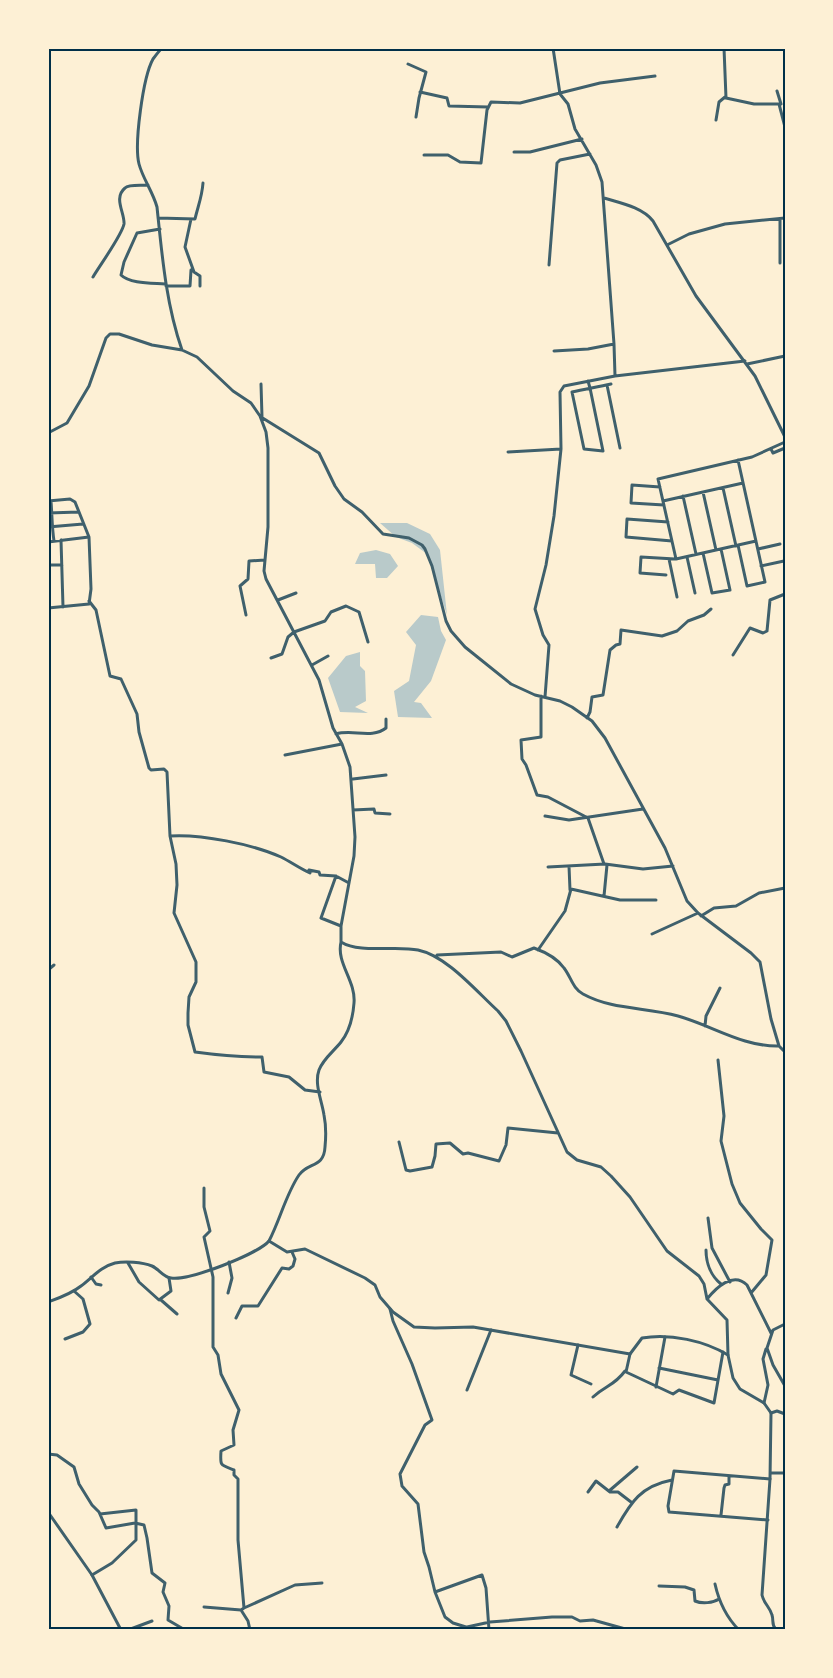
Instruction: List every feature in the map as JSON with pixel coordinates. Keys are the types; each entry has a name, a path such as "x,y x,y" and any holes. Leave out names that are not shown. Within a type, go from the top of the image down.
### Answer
{"street":[{"path":"162,48 154,58 146,80 138,142 140,166 154,198 166,285 175,330 182,350"},
{"path":"553,48 560,94 568,105 575,129 590,154 602,182 615,376"},
{"path":"723,48 725,97"},
{"path":"408,64 426,72 416,117"},
{"path":"424,154 448,155 458,161 481,163 488,107 491,102 519,103 600,82 655,76"},
{"path":"420,92 447,98 449,106 488,107"},
{"path":"777,92 785,127"},
{"path":"725,97 754,104 781,104"},
{"path":"716,120 719,102 725,97"},
{"path":"514,152 530,152 582,139"},
{"path":"549,266 557,163 590,154"},
{"path":"158,219 195,219 202,200 203,183"},
{"path":"93,277 123,227 123,215 119,202 124,189 148,185"},
{"path":"604,198 649,215 696,296 746,363 765,393 785,437"},
{"path":"191,219 185,247 191,266 199,275 200,286"},
{"path":"668,245 690,234 725,224 783,219 780,263"},
{"path":"159,230 136,233 124,262 121,275 124,279 190,286 191,266"},
{"path":"48,433 67,423 89,386 106,338 110,334 119,334 152,345 182,350 197,357 232,391 250,402 261,416 319,453 344,499 362,512 383,534 400,535 422,545 429,555 443,611 451,632 465,647 511,684 566,704 587,718 606,738 673,866 684,894 699,915 760,962 766,997 779,1046"},
{"path":"554,351 567,352 614,345"},
{"path":"604,896 605,864 588,818 548,797 537,795 522,760 521,740 541,737 544,684 550,655 549,645 534,609 550,542 561,449 560,392 564,386 615,376 746,363 785,356"},
{"path":"588,381 590,388 603,451 584,449 572,392 590,388 609,384 620,448"},
{"path":"48,1302 74,1291 104,1267 120,1263 153,1266 169,1278 185,1277 211,1270 262,1248 269,1241 290,1191 300,1174 304,1169 323,1158 326,1148 325,1118 317,1084 318,1072 321,1064 344,1037 352,1019 354,1005 352,982 341,957 341,926 355,837 352,779 319,680 266,579 268,448 261,416 261,384"},
{"path":"676,559 658,478 752,457 785,442"},
{"path":"771,449 772,453 785,448"},
{"path":"508,452 561,449"},
{"path":"723,488 747,586 765,582 738,460"},
{"path":"660,487 632,485 631,503 663,503 683,496 743,483"},
{"path":"703,492 730,590 712,593 703,553"},
{"path":"683,496 696,554"},
{"path":"48,608 86,605 89,601 89,537 72,500 49,501 53,513 50,527 54,542"},
{"path":"48,513 79,512"},
{"path":"668,522 627,519 626,537 672,541"},
{"path":"50,527 83,524"},
{"path":"48,542 89,537"},
{"path":"61,540 63,607"},
{"path":"666,575 640,573 642,557 676,559 756,541"},
{"path":"758,549 780,544"},
{"path":"686,556 695,593"},
{"path":"669,559 677,597"},
{"path":"246,615 240,586 248,579 248,562 265,560"},
{"path":"761,566 784,561"},
{"path":"48,565 62,565"},
{"path":"278,600 296,593"},
{"path":"733,655 750,628 765,632 770,600 785,594"},
{"path":"89,601 96,610 110,676 121,679 136,712 149,768 167,771 170,836 176,864 177,885 174,913 196,962 197,975 195,987 189,997 188,1013 188,1025 195,1052 211,1052 219,1056 262,1057 264,1072 289,1077 305,1090 320,1092"},
{"path":"271,658 282,654 288,637 294,632 326,621 331,612 346,606 359,612 368,642"},
{"path":"587,718 592,697 603,695 610,650 620,644 621,630 662,636 677,630 688,621 704,615 711,609"},
{"path":"312,665 328,656"},
{"path":"336,734 379,733 386,728 386,719"},
{"path":"285,755 342,744"},
{"path":"352,779 386,775"},
{"path":"353,810 374,809 375,813 390,814"},
{"path":"545,816 570,820 644,809"},
{"path":"170,836 196,836 226,842 280,857 310,873 309,870 319,872 320,875 336,876 349,883"},
{"path":"548,867 605,864 641,869 673,866"},
{"path":"538,950 565,911 570,890 569,866"},
{"path":"336,876 321,918 341,926"},
{"path":"652,934 714,908 736,906 759,893 785,888"},
{"path":"570,890 625,900 656,900"},
{"path":"341,942 352,946 414,949 435,955 501,952 512,957 530,948 538,950 562,965 576,989 585,995 615,1005 677,1016 741,1040 779,1046 784,1050"},
{"path":"435,955 449,965 506,1021 569,1154 577,1160 601,1167 630,1197 667,1251 701,1279 707,1299 727,1320 728,1355 733,1378 740,1389 764,1403 771,1413 771,1479 762,1595 765,1605 772,1614 772,1626 769,1630"},
{"path":"48,970 54,965"},
{"path":"192,981 197,975"},
{"path":"705,1026 706,1016 720,988"},
{"path":"718,1060 724,1116 721,1141 732,1184 740,1203 772,1240 766,1275 752,1293"},
{"path":"399,1142 406,1170 410,1171 432,1167 437,1143 450,1143 463,1154 468,1153 499,1161 506,1145 508,1128 558,1133"},
{"path":"204,1188 204,1206 210,1232 204,1237 211,1270 213,1348 218,1356 222,1375 239,1410 233,1431 234,1445 221,1450 220,1463 234,1470 234,1475 238,1480 238,1540 243,1609 250,1630"},
{"path":"708,1218 712,1248 730,1282"},
{"path":"269,1241 283,1250 292,1252 300,1248 305,1249 365,1278 375,1285 390,1310 432,1419 425,1425 399,1478 402,1486 418,1504 424,1552 435,1592 446,1619 468,1628 489,1622 531,1617 572,1617 580,1621 593,1620 629,1630"},
{"path":"706,1250 709,1268 719,1285"},
{"path":"236,1318 242,1307 258,1306 281,1269 293,1266 295,1259 292,1252"},
{"path":"228,1293 232,1278 229,1262"},
{"path":"128,1263 139,1282 177,1314"},
{"path":"91,1277 96,1284 102,1284"},
{"path":"160,1300 171,1291 169,1278"},
{"path":"707,1299 719,1285 742,1280 752,1293 771,1333"},
{"path":"64,1340 83,1332 90,1322 83,1299 74,1291"},
{"path":"390,1310 414,1327 460,1328 471,1326 630,1353"},
{"path":"764,1403 768,1381 763,1359 771,1333 778,1326 785,1324"},
{"path":"467,1390 491,1330"},
{"path":"593,1397 616,1383 625,1371 630,1353 642,1338 665,1337 702,1343 728,1355"},
{"path":"656,1387 665,1337"},
{"path":"578,1345 571,1375 591,1384"},
{"path":"767,1348 773,1365 785,1386"},
{"path":"625,1371 673,1394 679,1390 714,1402 723,1352"},
{"path":"659,1368 718,1380"},
{"path":"771,1413 777,1411 785,1414"},
{"path":"48,1454 57,1455 72,1465 79,1484 100,1514 106,1528 135,1523 143,1524 152,1574 165,1583 163,1592 169,1606 168,1620 185,1630"},
{"path":"609,1491 637,1467"},
{"path":"768,1520 669,1512 674,1471 771,1479"},
{"path":"771,1473 783,1473"},
{"path":"721,1515 724,1488 729,1484 729,1476"},
{"path":"617,1527 631,1502 657,1485 672,1480"},
{"path":"588,1492 595,1481 609,1491 618,1492 631,1502"},
{"path":"92,1575 112,1563 134,1543 135,1510 100,1514"},
{"path":"48,1512 92,1575 121,1630"},
{"path":"435,1592 482,1575 486,1588 489,1630"},
{"path":"204,1607 243,1609 295,1585 322,1583"},
{"path":"715,1584 719,1599 729,1619 739,1630"},
{"path":"659,1586 685,1587 694,1590 696,1601 700,1603 714,1602 719,1599"},
{"path":"128,1630 152,1621"},
{"path":"772,1626 776,1630"}],"shaded area":[{"path":"380,523 407,523 430,534 440,550 447,615 427,554 412,543 396,537"},
{"path":"376,550 390,554 398,566 387,578 376,578 375,564 355,564 360,553"},
{"path":"421,615 438,617 446,640 431,681 414,702 421,703 432,718 398,717 394,691 409,681 416,645 406,632"},
{"path":"360,652 360,666 365,671 366,701 355,707 368,713 340,712 328,678 346,656"}]}
